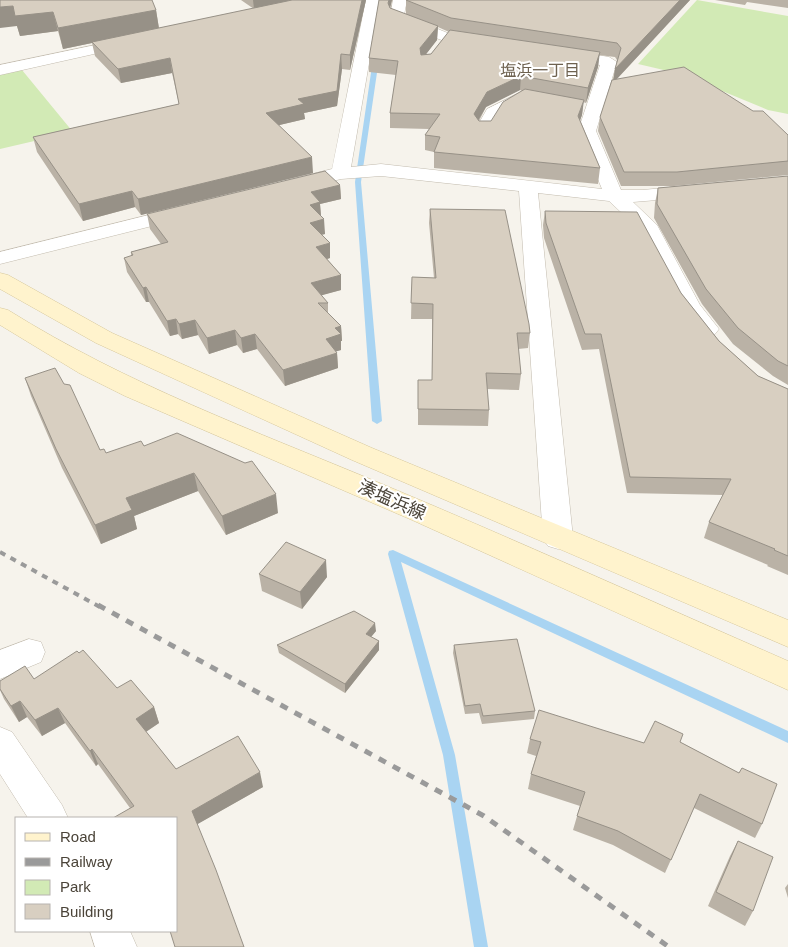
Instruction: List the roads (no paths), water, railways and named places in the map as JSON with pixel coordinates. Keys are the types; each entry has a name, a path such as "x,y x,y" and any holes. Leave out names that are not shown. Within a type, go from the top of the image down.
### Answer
{"main road":[{"name":"湊塩浜線","path":"0,280 104,338 362,454 788,634"},
{"name":"湊塩浜線","path":"0,315 70,358 155,400 372,491 788,676"}],"street":[{"path":"341,173 372,0"},
{"path":"400,0 397,17 447,38 495,45"},
{"path":"0,70 146,38"},
{"path":"543,52 609,62 584,109 587,131 614,195 647,225 690,307 718,343"},
{"path":"484,130 493,113 521,97 548,102"},
{"path":"274,190 341,173 381,170 614,195 643,196 711,190"},
{"path":"528,187 558,538"},
{"path":"0,258 199,208"},
{"path":"0,665 29,652"},
{"path":"0,743 48,817"},
{"path":"110,932 116,947"}],"waterway":[{"path":"376,59 358,182 377,421"},
{"path":"481,947 449,755 393,554 788,737"}],"railway":[{"path":"0,552 100,607"},
{"path":"98,605 484,816 669,947"}],"district":[{"name":"塩浜一丁目","path":"540,70"}]}
